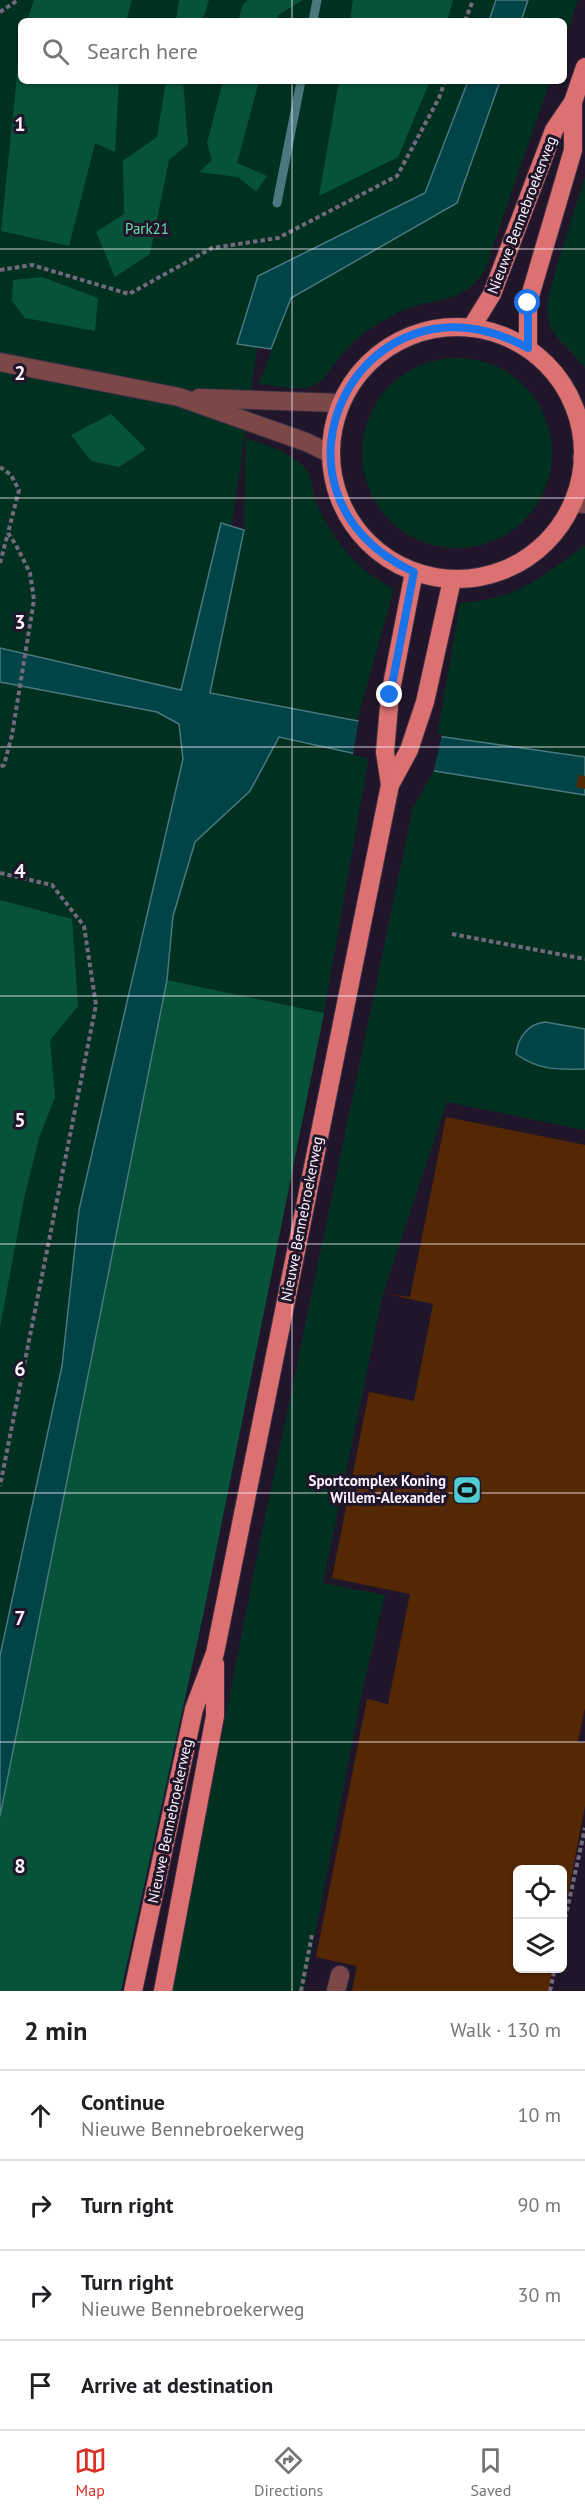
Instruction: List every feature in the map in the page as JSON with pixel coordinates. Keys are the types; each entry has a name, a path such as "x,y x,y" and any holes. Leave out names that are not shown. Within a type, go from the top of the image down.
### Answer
{"main road":[{"name":"Nieuwe Bennebroekerweg","path":"471,328 492,294 554,130 573,102 585,67"},
{"name":"Nieuwe Bennebroekerweg","path":"528,348 528,303 573,150 573,102"},
{"path":"449,326 483,329 507,336 528,348 554,371 572,400 582,434 584,458 579,503 551,537 531,556 507,570 480,578 452,580 414,572 393,562 359,533 346,514 331,471 331,436 340,403 358,373 383,349 415,333 449,326"},
{"name":"Nieuwe Bennebroekerweg","path":"390,785 385,752 390,695 414,572"},
{"name":"Nieuwe Bennebroekerweg","path":"133,1991 194,1710 215,1653 390,785 409,750 425,702 452,580"},
{"name":"Nieuwe Bennebroekerweg","path":"163,1991 215,1716 215,1653"}],"street":[{"path":"0,362 179,397 306,442 331,454"},
{"path":"179,397 340,403"}],"path":[{"path":"0,12 18,0"},
{"path":"466,18 472,0"},
{"path":"0,270 32,265 129,294 212,248 278,238 397,176 439,98 444,84"},
{"path":"0,467 11,475 19,490 0,563"},
{"path":"0,767 4,765 16,709 34,600 30,573 8,533"},
{"path":"0,873 52,885 84,926 96,1005 0,1486"},
{"path":"452,934 585,958"},
{"path":"565,1919 585,1828"},
{"path":"300,1991 312,1935"},
{"path":"550,1991 554,1973"}],"green space":[{"name":"Park21","path":"0,0 513,0 507,18 18,18 18,84 483,84 442,197 283,285 260,329 229,544 183,759 79,1209 62,1366 0,1656"},
{"path":"34,0 132,0 127,18 28,18"},
{"path":"179,0 209,0 203,18 176,18"},
{"path":"248,0 303,0 278,15 277,18 239,18 243,4"},
{"path":"353,0 453,0 448,18 350,18"},
{"path":"528,0 578,0 567,33 567,18 522,18"},
{"path":"18,66 18,84 119,84 115,152 95,143 69,246 1,231"},
{"path":"166,84 183,84 188,144 169,160 150,254 115,277 96,232 124,214 123,161 157,137"},
{"path":"222,84 258,84 237,163 267,176 256,192 238,177 199,172 212,160 207,143"},
{"path":"338,84 429,84 398,157 319,196"},
{"path":"499,84 549,84 485,270 478,280 455,296 407,309 371,328 351,345 326,376 315,385 299,388 259,384 291,298 457,203"},
{"path":"585,176 585,368 553,331 547,312 552,282"},
{"path":"42,277 98,298 95,331 25,318 12,301 13,280"},
{"path":"448,358 466,358 502,369 524,386 536,400 545,417 552,453 545,489 536,506 524,520 502,537 485,544 466,548 448,548 412,537 390,520 378,506 366,481 362,462 362,444 373,408 390,386 404,374 429,362"},
{"path":"111,414 146,449 119,467 91,461 71,435"},
{"path":"246,438 281,451 304,467 309,474 322,515 338,541 368,573 394,589 357,721 209,693 244,530"},
{"path":"585,545 585,757 437,736 460,603 499,597 528,585"},
{"path":"278,737 369,756 324,1013 167,980 173,916 195,842 250,791"},
{"path":"434,771 585,795 585,1130 447,1102 383,1294 323,1583 385,1595 361,1697 304,1991 172,1991 254,1571 413,807"},
{"path":"0,900 72,919 78,1006 50,1040 55,1097 39,1138 24,1199 0,1327"},
{"path":"167,980 324,1013 204,1611 121,1991 0,1991 0,1816"}],"shaded area":[{"path":"496,0 528,0 522,18 490,18"},
{"path":"467,84 499,84 457,203 291,298 271,349 237,344 258,276 425,193"},
{"path":"221,523 244,530 210,693 437,736 585,757 585,795 434,771 279,737 250,791 195,842 173,916 167,980 0,1816 0,1656 62,1366 79,1210 183,759 179,724 157,712 0,682 0,648 181,690"},
{"path":"545,1022 585,1029 585,1069 549,1068 532,1063 516,1054 525,1032 534,1025"}],"pier":[{"path":"359,718 442,734 433,774 353,755"}],"building":[{"path":"579,775 585,776 585,789 576,787"},
{"name":"Sportcomplex Koning Willem-Alexander","path":"446,1117 585,1145 585,1708 578,1741 585,1743 585,1806 567,1899 567,1865 513,1865 513,1973 552,1973 548,1991 352,1991 357,1966 316,1957 367,1699 388,1704 410,1594 332,1578 369,1392 414,1401 433,1304 388,1294 410,1297"}],"waterway":[{"path":"314,18 317,0"},
{"path":"277,203 300,84"}],"place":[{"name":"Sportcomplex Koning Willem-Alexander","path":"467,1490"}],"route":[{"path":"390,695 414,572 393,562 375,549 359,533 346,514 331,471 331,436 340,403 358,373 383,349 415,333 449,326 483,329 507,336 528,348 528,303"}]}
